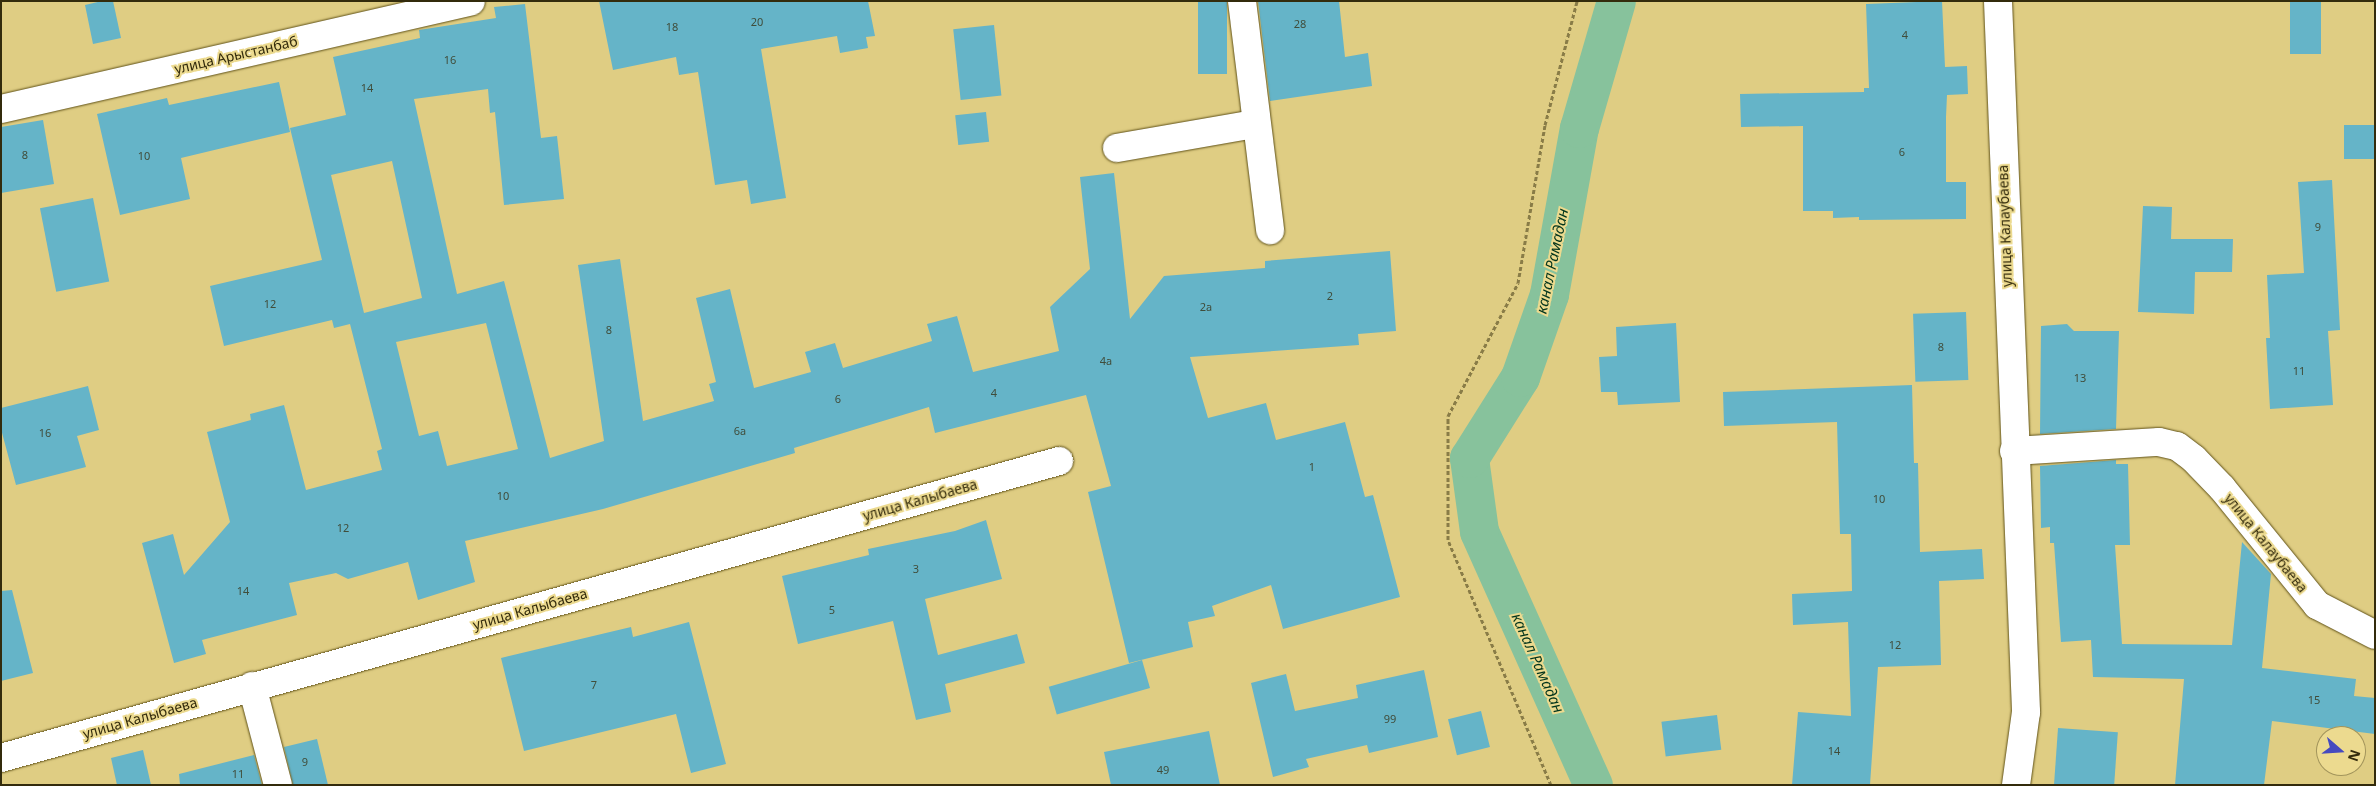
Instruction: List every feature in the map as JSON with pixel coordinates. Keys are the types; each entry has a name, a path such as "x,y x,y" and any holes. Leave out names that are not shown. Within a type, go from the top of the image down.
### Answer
{"street":[{"name":"улица Арыстанбаб","path":"1,109 471,1"},
{"path":"1242,1 1255,124 1270,230"},
{"name":"улица Калаубаева","path":"1998,1 2014,451 2026,712 2016,785"},
{"path":"1116,148 1255,124"},
{"name":"улица Калаубаева","path":"2014,451 2159,442 2177,446 2194,459 2222,488 2317,605 2375,635"},
{"name":"улица Калыбаева","path":"1,758 1059,461"},
{"path":"252,686 278,785"}],"path":[{"path":"1550,785 1448,540 1448,416 1518,283 1545,124 1577,1"}],"building":[{"path":"102,1 113,1 121,38 93,44 85,5"},
{"path":"599,1 868,1 875,36 866,37 868,48 840,53 837,36 761,49 786,198 751,204 747,180 715,185 698,72 679,75 676,57 613,70"},
{"path":"1198,1 1227,1 1227,74 1198,74"},
{"path":"1258,1 1339,1 1345,57 1368,53 1372,86 1270,101"},
{"path":"1942,1 1945,67 1967,66 1968,94 1947,95 1946,117 1946,182 1966,182 1966,219 1859,220 1859,217 1833,218 1833,211 1803,211 1803,126 1741,127 1740,94 1864,92 1864,88 1869,88 1866,4"},
{"path":"2290,1 2321,1 2321,54 2290,54"},
{"path":"525,4 541,138 557,136 564,199 504,205 495,112 490,113 488,89 414,99 457,294 504,281 550,458 604,441 578,265 620,259 643,421 714,401 709,384 716,382 696,298 730,289 754,388 811,372 805,352 835,343 843,368 932,341 927,324 957,316 973,372 1059,351 1050,307 1090,269 1080,177 1114,173 1130,319 1164,276 1265,268 1265,261 1390,251 1396,331 1358,334 1359,345 1190,357 1208,418 1266,403 1276,440 1345,422 1365,497 1373,495 1400,597 1283,629 1271,585 1212,606 1215,616 1188,622 1193,647 1129,663 1088,492 1111,486 1086,395 935,433 929,407 794,448 795,453 603,509 465,541 475,582 418,600 408,562 348,579 336,573 289,583 297,615 202,640 206,654 174,663 142,543 173,534 184,575 230,522 207,432 251,420 250,414 284,405 306,490 382,470 377,451 382,449 350,324 334,328 332,320 224,346 210,286 322,260 290,128 346,115 333,57 420,38 419,30 496,18 494,7","holes":["392,161 422,298 364,313 331,175","486,323 518,449 447,466 438,431 419,436 396,342"]},
{"path":"994,25 1001,96 961,100 953,29"},
{"path":"279,82 290,132 181,158 190,199 120,215 97,114 167,98 169,105"},
{"path":"986,112 989,142 958,145 955,115"},
{"path":"43,120 54,184 1,193 1,127"},
{"path":"2344,125 2375,125 2375,159 2344,159"},
{"path":"2332,180 2340,330 2328,331 2333,405 2270,409 2266,338 2270,338 2267,275 2304,273 2298,182"},
{"path":"93,198 109,281 56,292 40,208"},
{"path":"2143,206 2172,207 2171,239 2233,239 2232,272 2195,272 2194,314 2138,312"},
{"path":"1966,312 1968,380 1915,382 1913,314"},
{"path":"1676,323 1680,402 1618,405 1617,392 1601,392 1599,357 1617,356 1616,327"},
{"path":"2067,324 2074,331 2119,331 2116,429 2040,434 2041,326"},
{"path":"1912,385 1914,463 1918,463 1920,552 1982,549 1984,579 1939,581 1941,665 1878,667 1870,785 1792,785 1798,712 1851,716 1848,622 1793,625 1792,594 1852,591 1851,534 1840,534 1837,422 1724,426 1723,392"},
{"path":"88,386 99,430 77,436 86,467 16,485 1,429 1,408"},
{"path":"2116,460 2116,464 2128,464 2130,545 2115,545 2122,644 2232,645 2242,542 2271,574 2262,668 2356,679 2354,696 2375,698 2375,734 2366,733 2366,726 2316,727 2272,721 2264,785 2175,785 2184,679 2093,677 2091,640 2061,642 2054,543 2050,543 2050,527 2041,528 2040,466"},
{"path":"986,520 1002,579 925,599 938,655 1017,634 1025,663 945,684 951,712 916,720 893,621 798,644 782,576 869,555 868,549 955,531"},
{"path":"12,590 33,673 1,681 1,591"},
{"path":"689,622 726,764 691,773 676,714 524,751 501,658 631,627 633,637"},
{"path":"1142,660 1150,688 1057,715 1049,687"},
{"path":"1424,670 1438,737 1369,753 1367,745 1306,759 1309,767 1273,777 1251,683 1286,674 1295,711 1358,698 1356,685"},
{"path":"1481,711 1490,747 1457,755 1448,719"},
{"path":"1717,715 1721,750 1666,757 1661,722"},
{"path":"2058,728 2118,732 2114,785 2054,785"},
{"path":"1209,731 1220,785 1111,785 1104,752"},
{"path":"317,739 328,785 293,785 284,747"},
{"path":"143,750 151,785 117,785 111,758"},
{"path":"254,755 262,785 180,785 179,774"}],"waterway":[{"name":"канал Рамадан","path":"1593,785 1479,531 1469,458 1520,377 1549,294 1579,128 1616,1"}]}
